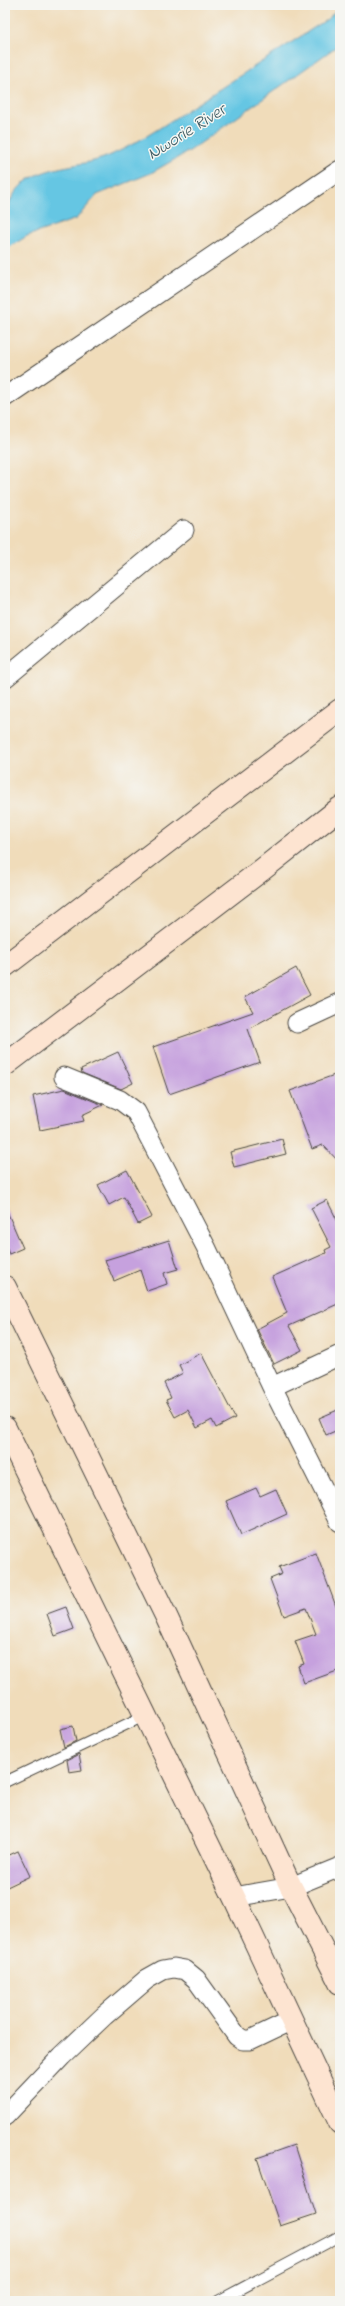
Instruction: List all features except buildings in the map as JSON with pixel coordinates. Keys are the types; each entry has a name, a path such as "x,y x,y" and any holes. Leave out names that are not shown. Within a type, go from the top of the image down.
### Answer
{"street":[{"path":"5,397 340,170"},
{"path":"5,678 184,530"},
{"path":"5,966 340,710"},
{"path":"5,1065 340,808"},
{"path":"297,1023 340,1003"},
{"path":"64,1077 120,1100 136,1112 206,1247 272,1387 340,1522"},
{"path":"5,1287 166,1616 291,1886 340,1982"},
{"path":"272,1387 340,1355"},
{"path":"5,1428 144,1716 234,1897 340,2122"},
{"path":"234,1897 291,1886 340,1867"},
{"path":"5,2116 62,2056 104,2016 147,1979 163,1970 174,1968 186,1970 196,1979 237,2036 243,2040 250,2040 292,2020"}],"lane":[{"path":"5,1782 144,1716"},
{"path":"218,2301 340,2236"}],"water":[{"name":"Nworie River","path":"340,5 340,44 191,150 151,173 97,195 76,219 27,236 5,250 5,223 8,206 17,190 24,183 45,172 91,162 113,154 147,136 329,18"}]}
